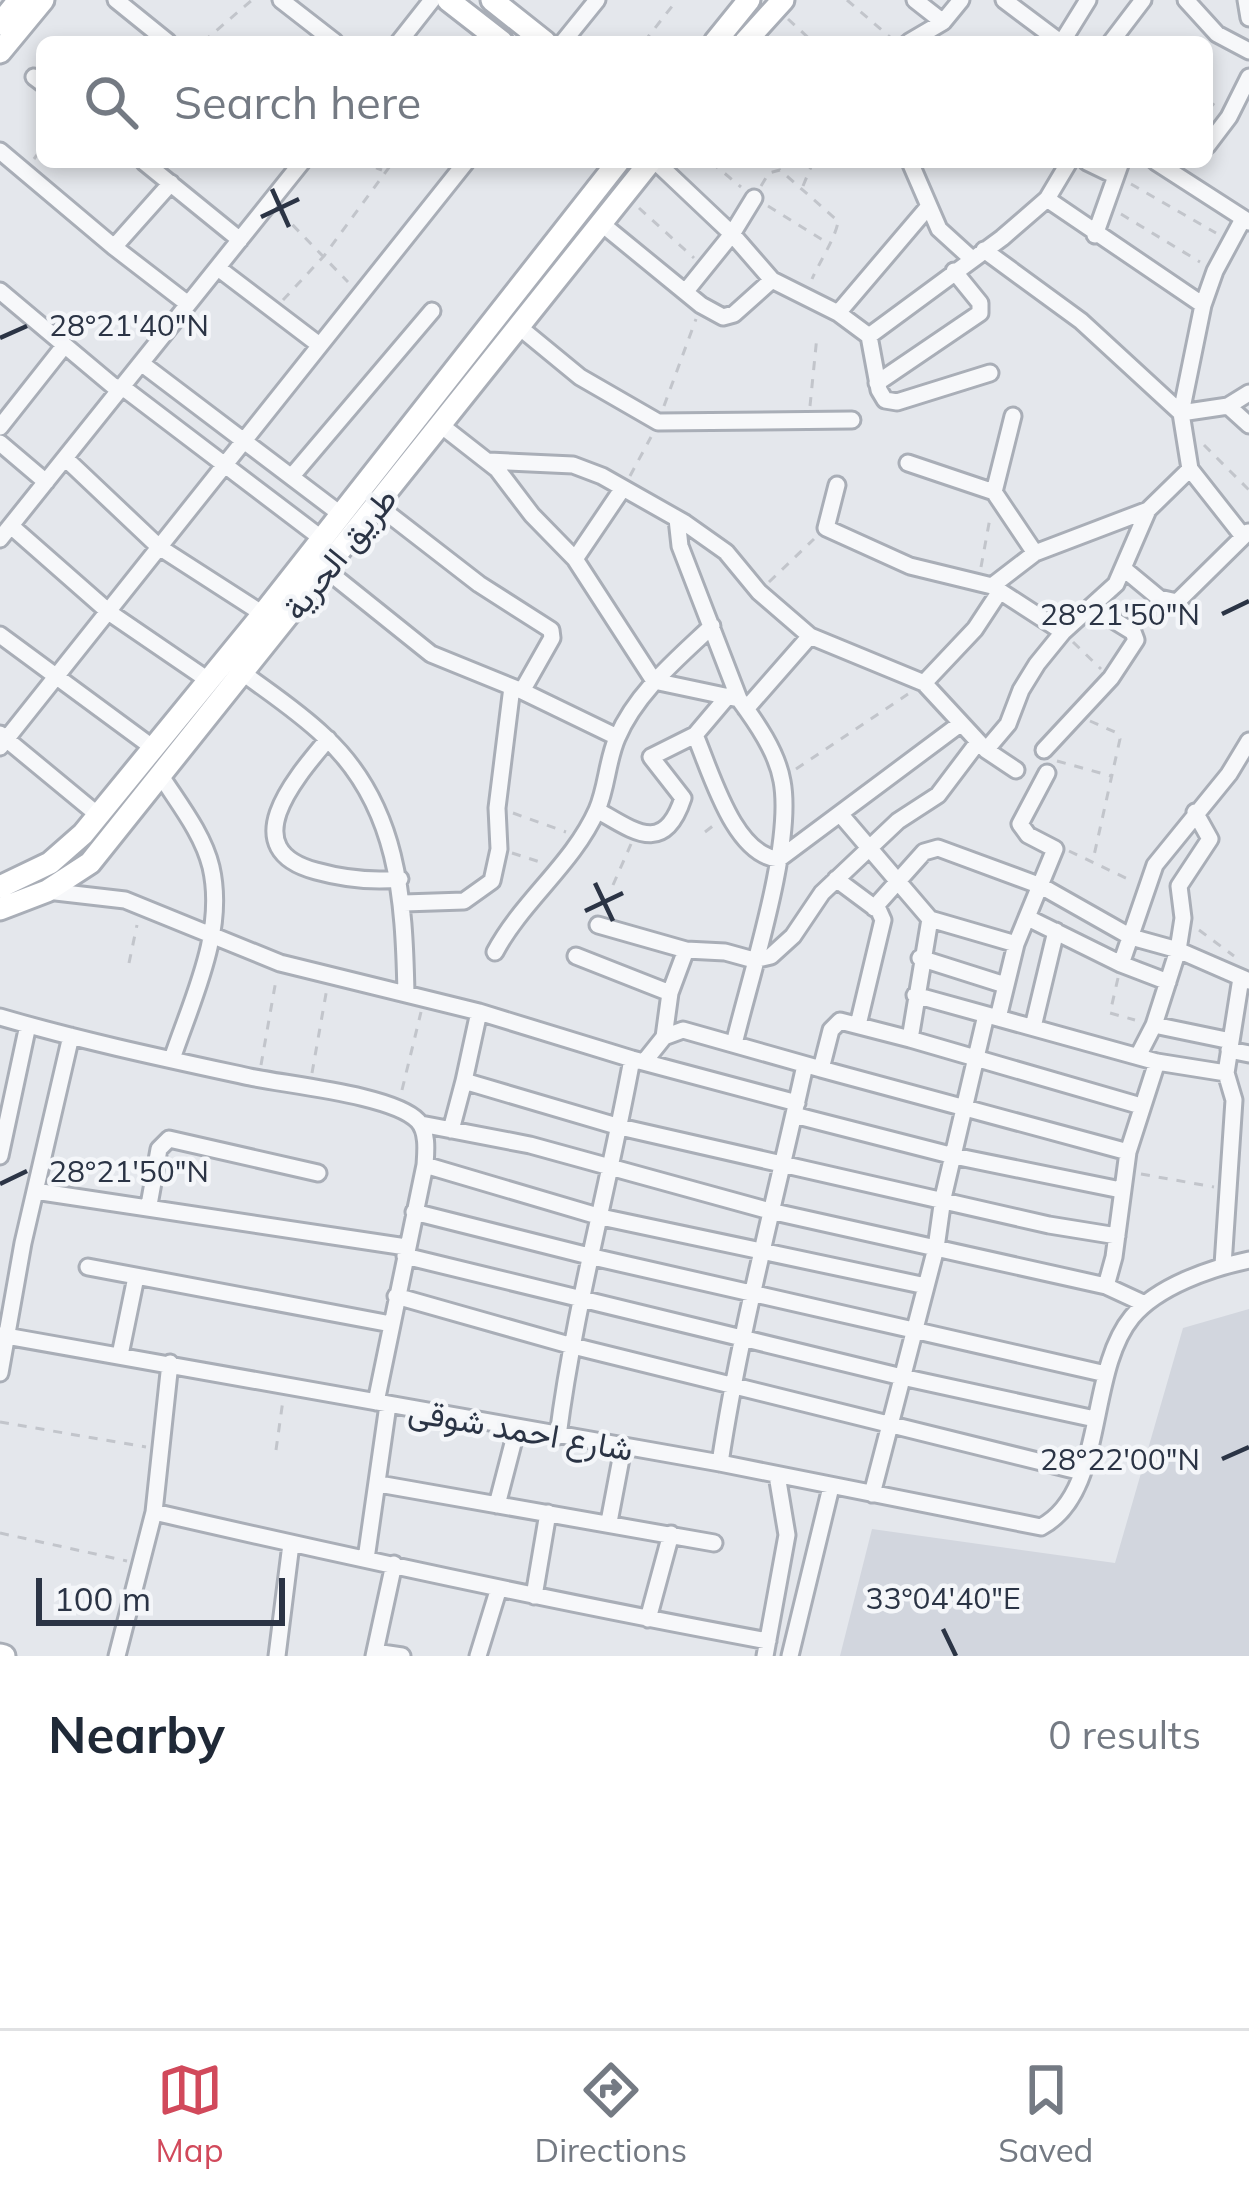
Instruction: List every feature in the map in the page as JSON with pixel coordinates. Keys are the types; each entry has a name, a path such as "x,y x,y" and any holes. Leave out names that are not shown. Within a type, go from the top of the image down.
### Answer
{"main road":[{"path":"0,23 19,0"},
{"path":"0,52 43,0"},
{"path":"448,0 494,36"},
{"path":"493,0 538,36"},
{"path":"720,36 749,0"},
{"path":"751,36 780,4"},
{"name":"طريق الحرية","path":"0,886 50,863 98,814 613,168"},
{"name":"طريق الحرية","path":"0,909 47,891 90,863 648,168"}],"street":[{"path":"116,0 161,36"},
{"path":"281,0 327,36"},
{"path":"404,36 432,0"},
{"path":"568,36 597,0"},
{"path":"915,0 943,22"},
{"path":"919,36 943,22 961,0"},
{"path":"1004,0 1053,36"},
{"path":"1065,36 1088,0"},
{"path":"1116,36 1143,0"},
{"path":"1186,0 1217,34 1249,51"},
{"path":"1246,0 1249,18"},
{"path":"1213,138 1249,77"},
{"path":"0,152 188,304"},
{"path":"152,168 240,240"},
{"path":"208,680 4,534 297,168"},
{"path":"98,814 2,740 110,613 243,437 461,168"},
{"path":"660,168 732,234 772,280 838,313 869,336 877,383 885,400 897,402 990,373"},
{"path":"913,168 939,229 1081,321 1182,422"},
{"path":"869,336 1047,199 1065,168"},
{"path":"1095,235 1118,168"},
{"path":"1124,568 1159,598 1177,602 1246,533 1190,470 1182,422 1203,305 1214,271 1246,220 1165,168"},
{"path":"114,247 171,182"},
{"path":"686,291 732,234 754,197"},
{"path":"1047,199 1203,305"},
{"path":"838,313 929,206"},
{"path":"602,224 701,305 728,317 772,280"},
{"path":"218,268 318,344"},
{"path":"877,383 980,314 980,303 954,271"},
{"path":"2,296 321,538"},
{"path":"292,476 432,311"},
{"path":"518,326 580,377 658,422 852,420"},
{"path":"0,427 64,346"},
{"path":"141,363 339,513"},
{"path":"1182,422 1249,393"},
{"path":"1228,406 1249,425"},
{"path":"994,492 1012,416"},
{"path":"442,426 489,461 575,559 654,681 737,702"},
{"path":"0,443 46,482"},
{"path":"65,458 159,548 262,614"},
{"path":"489,461 560,462 623,488 677,519 726,552 759,592 810,636 925,683 982,746 1016,770"},
{"path":"908,463 994,492 1036,553"},
{"path":"925,683 976,629 990,586 1036,553 1148,510 1190,470"},
{"path":"837,485 826,528 884,556 990,586 1063,632"},
{"path":"575,559 623,488"},
{"path":"376,505 479,584 550,630 552,638 517,689 497,808 499,849 492,881 475,897 404,903"},
{"path":"598,925 686,950 725,952 754,960 771,956 787,944 836,879 898,821 938,795 1008,724 1028,677 1063,632 1094,608 1124,568 1148,510"},
{"path":"677,519 680,546 737,702 765,739 782,778 779,859 734,1044"},
{"path":"325,569 430,654 617,736"},
{"path":"872,1494 936,1248 943,1198 977,1061 1016,944 1055,848 1028,836 1020,824 1076,716 1111,678 1136,636 1094,608"},
{"path":"494,952 513,920 560,868 597,810 617,736 654,681 712,626"},
{"path":"0,635 152,747"},
{"path":"597,810 636,832 659,834 682,802 682,794 651,757 695,735 810,636"},
{"path":"243,673 328,739 376,808 404,903 406,994"},
{"path":"695,735 741,836 759,855 779,859 960,724"},
{"path":"328,739 294,780 281,806 277,843 300,867 368,882 400,879"},
{"path":"1121,964 1155,865 1229,774 1249,741"},
{"path":"1229,774 1249,773"},
{"path":"160,776 211,866 212,938 172,1059"},
{"path":"1138,1057 1154,1025 1178,950 1183,918 1179,886 1210,838 1195,812"},
{"path":"841,815 929,919 1016,944"},
{"path":"874,908 925,852 938,848 1041,886 1131,937 1178,950 1245,980 1226,1073 1234,1100 1223,1265"},
{"path":"1155,865 1179,886"},
{"path":"836,879 882,916 858,1025"},
{"path":"47,891 142,906 280,963 479,1012 954,1156 1121,1190"},
{"path":"1028,918 1168,982"},
{"path":"910,1040 929,919"},
{"path":"1033,1027 1056,931"},
{"path":"664,1037 670,993 686,950"},
{"path":"576,956 670,993"},
{"path":"920,958 1005,985"},
{"path":"914,995 1157,1062 1226,1073"},
{"path":"451,1130 479,1012"},
{"path":"0,1017 397,1108 421,1124 610,1164 770,1211 1106,1286 1145,1304"},
{"path":"720,1463 760,1250 795,1109 833,1025 843,1021 1142,1106"},
{"path":"0,1156 4,1114 28,1025"},
{"path":"1154,1025 1249,1054"},
{"path":"558,1436 569,1346 610,1164 638,1061 664,1037 688,1029 1128,1152"},
{"path":"0,1372 71,1036"},
{"path":"1106,1286 1128,1152 1157,1062"},
{"path":"464,1081 620,1127 1049,1225 1117,1236"},
{"path":"366,1559 379,1484 391,1324 425,1165 421,1124"},
{"path":"149,1205 159,1149 170,1139 318,1173"},
{"path":"425,1165 601,1217 926,1286"},
{"path":"35,1191 149,1205 405,1252 742,1340 1095,1419"},
{"path":"414,1212 1106,1374"},
{"path":"396,1296 569,1346 1082,1472 1106,1374 1122,1332 1145,1304 1223,1265 1249,1260"},
{"path":"88,1267 391,1324"},
{"path":"120,1355 136,1277"},
{"name":"شارع احمد شوقى","path":"4,1336 720,1463 1041,1527 1067,1504 1082,1472"},
{"path":"116,1656 154,1512 170,1363"},
{"path":"497,1505 517,1428"},
{"path":"609,1522 623,1448"},
{"path":"154,1512 767,1648 787,1535 777,1475"},
{"path":"379,1484 714,1543"},
{"path":"790,1656 831,1487"},
{"path":"534,1597 548,1513"},
{"path":"648,1618 670,1534"},
{"path":"277,1656 291,1544"},
{"path":"394,1564 374,1654 401,1656"},
{"path":"478,1656 498,1591"}],"path":[{"path":"210,36 252,0"},
{"path":"649,36 677,0"},
{"path":"847,0 889,36"},
{"path":"780,4 808,36"},
{"path":"376,168 384,171"},
{"path":"274,310 324,256 387,168"},
{"path":"718,168 754,197 827,243"},
{"path":"802,188 810,168"},
{"path":"1118,168 1231,242"},
{"path":"754,197 775,169 838,221 804,298"},
{"path":"625,196 704,267"},
{"path":"270,202 360,296"},
{"path":"1104,203 1214,271"},
{"path":"623,488 658,422 701,305"},
{"path":"808,419 818,336"},
{"path":"1182,422 1249,490"},
{"path":"990,586 994,492"},
{"path":"759,592 826,528"},
{"path":"1063,632 1111,678"},
{"path":"782,778 925,683"},
{"path":"1076,716 1119,736 1093,860"},
{"path":"1049,761 1113,776"},
{"path":"497,808 579,837"},
{"path":"614,885 636,832"},
{"path":"1055,848 1093,860 1148,890"},
{"path":"499,849 560,868"},
{"path":"129,963 142,906"},
{"path":"1183,918 1236,958 1245,980"},
{"path":"258,1079 280,963"},
{"path":"1121,964 1110,1013 1154,1025"},
{"path":"309,1087 329,975"},
{"path":"397,1108 424,999"},
{"path":"1125,1172 1228,1189"},
{"path":"276,1450 285,1387"},
{"path":"0,1422 160,1450"},
{"path":"0,1533 142,1564"}],"shaded area":[{"path":"1249,1309 1249,1656 840,1656 872,1529 1115,1563 1183,1328"}]}
